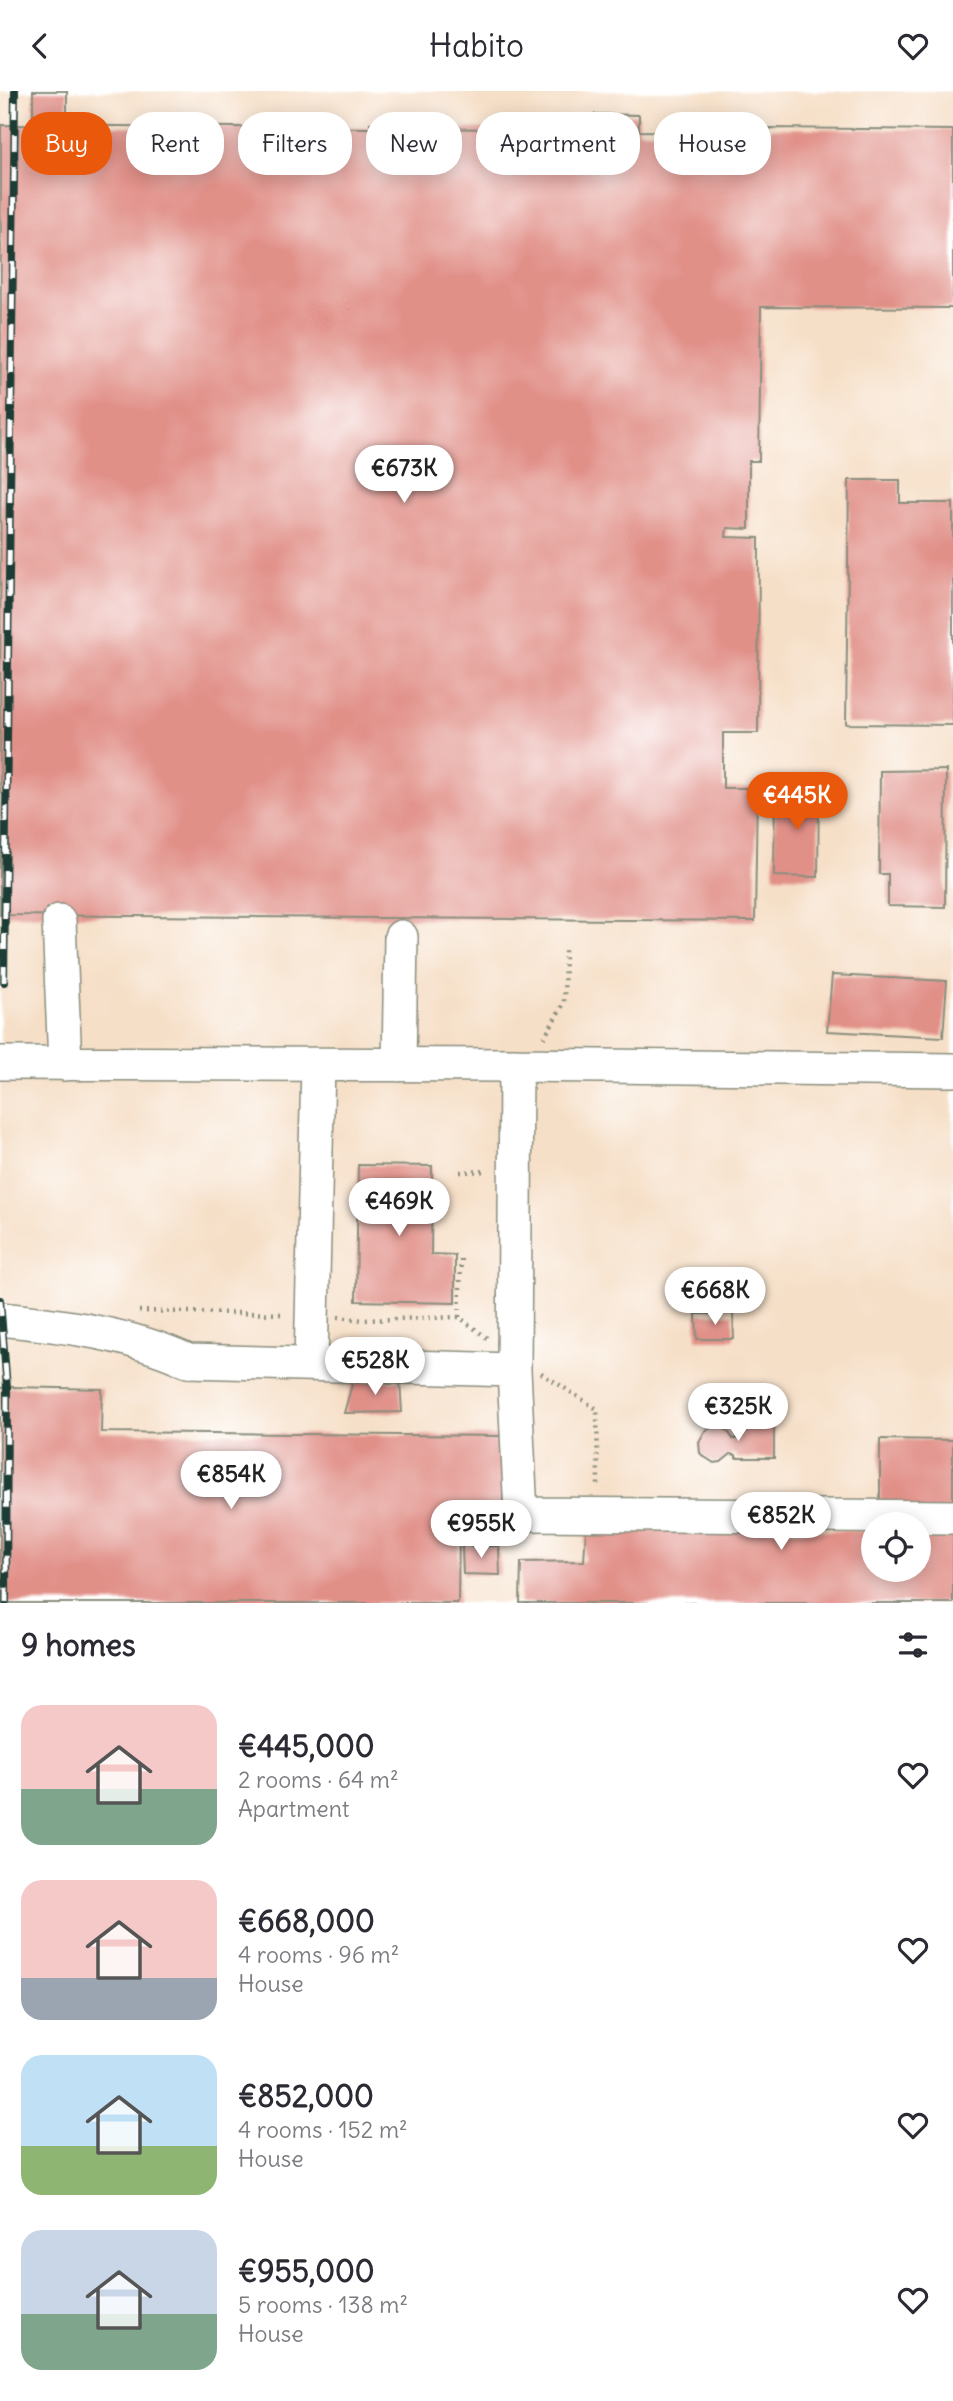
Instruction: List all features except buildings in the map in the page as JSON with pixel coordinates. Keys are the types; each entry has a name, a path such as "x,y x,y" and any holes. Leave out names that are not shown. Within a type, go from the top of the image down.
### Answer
{"lane":[{"path":"59,921 65,1064"},
{"path":"399,1065 401,937"},
{"path":"0,1063 953,1070"},
{"path":"312,1364 318,1065"},
{"path":"516,1065 514,1370 521,1514 953,1517"},
{"path":"0,1319 67,1327 165,1350 188,1361 514,1370"}],"path":[{"path":"458,1317 461,1258"}],"railway":[{"path":"4,982 15,91"},
{"path":"0,1300 7,1388 6,1603"}]}
